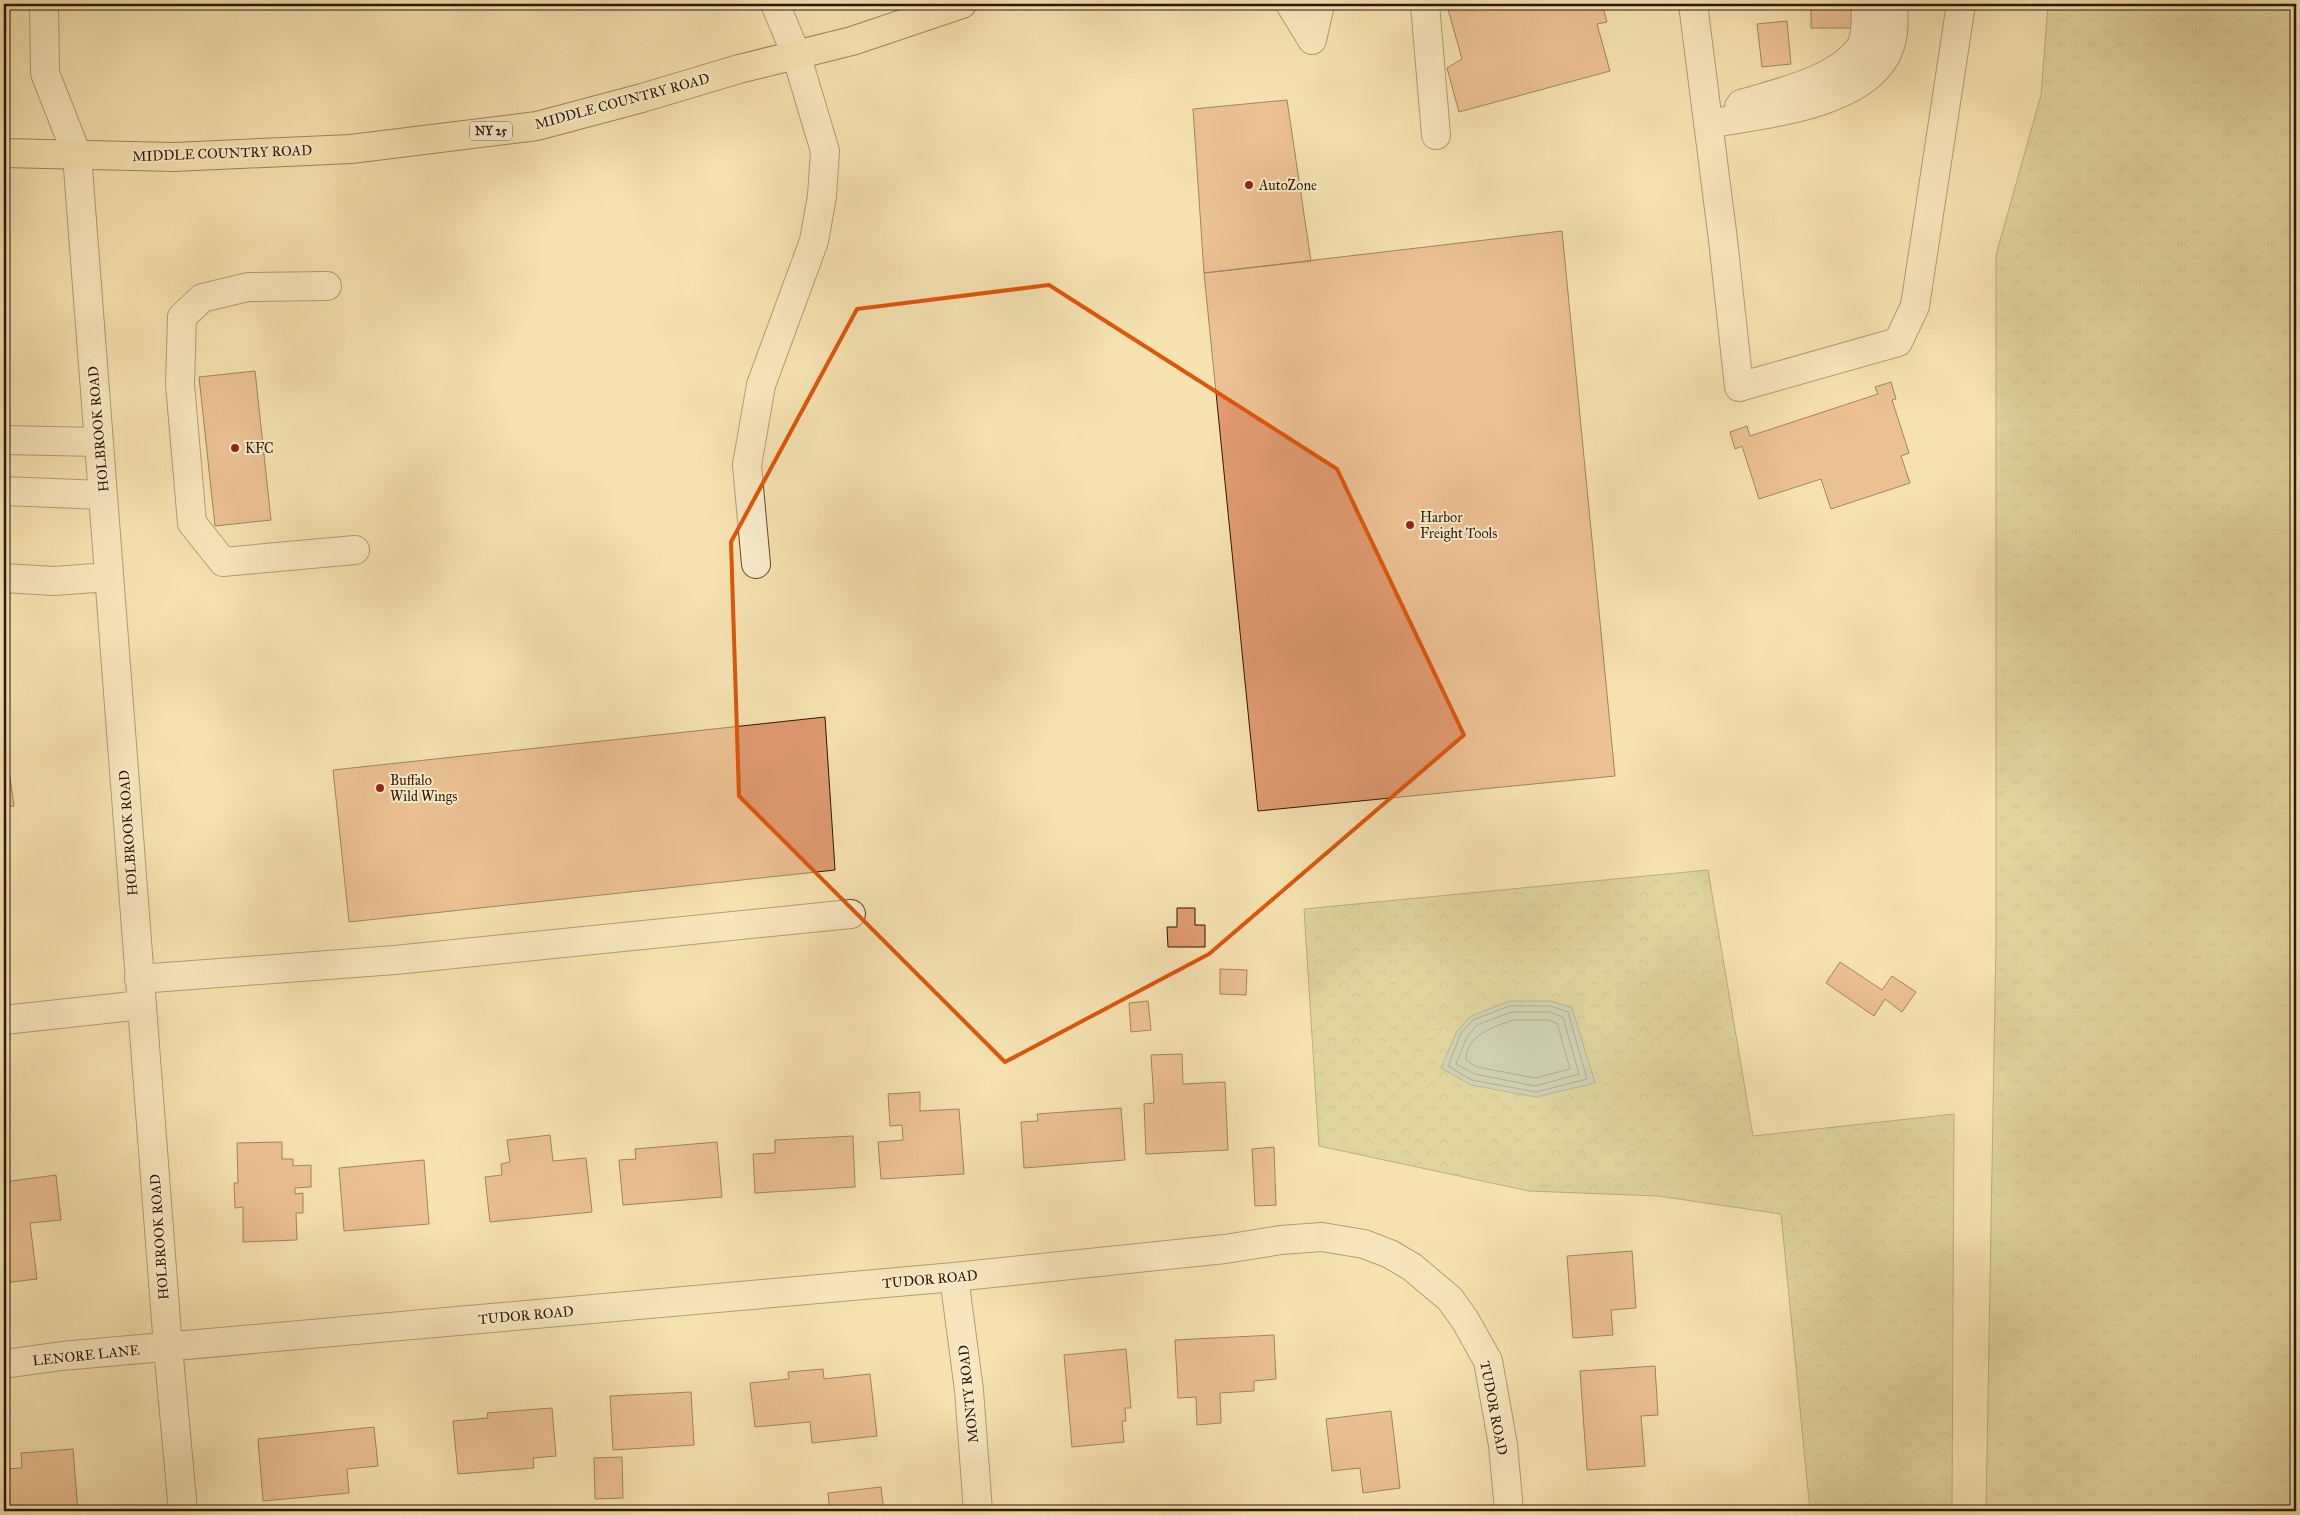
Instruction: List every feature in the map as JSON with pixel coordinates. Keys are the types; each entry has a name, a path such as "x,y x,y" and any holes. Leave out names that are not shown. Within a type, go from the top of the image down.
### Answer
{"main road":[{"name":"MIDDLE COUNTRY ROAD","path":"4,153 174,158 351,149 537,126 796,54 852,41 962,4"}],"street":[{"name":"HOLBROOK ROAD","path":"44,4 45,73 77,155 168,1347 184,1511"},
{"path":"756,564 747,465 761,385 814,240 822,196 825,151 796,54 775,4"},
{"path":"1290,4 1312,40 1320,4"},
{"path":"1425,4 1436,135"},
{"path":"1693,4 1718,122 1723,240 1739,387 1898,342 1915,306 1961,4"},
{"path":"1718,122 1741,104 1800,86 1837,68 1860,48 1865,30 1866,4"},
{"path":"1718,122 1798,109 1861,82 1879,67 1890,45 1893,4"},
{"path":"327,286 248,287 202,298 182,317 180,384 192,523 222,562 355,550"},
{"path":"4,440 98,442"},
{"path":"4,491 103,495"},
{"path":"4,578 54,581 109,577"},
{"path":"9,1014 140,992 395,960 852,914"},
{"name":"TUDOR ROAD","path":"168,1347 954,1277 1322,1237 1364,1244 1390,1254 1412,1267 1450,1299 1465,1320 1488,1361 1503,1445 1509,1511"},
{"name":"MONTY ROAD","path":"954,1277 969,1390 978,1511"},
{"name":"LENORE LANE","path":"4,1364 62,1356 168,1347"}],"highlighted area":[{"path":"1049,285 1337,469 1464,735 1209,954 1005,1062 739,796 731,542 857,309"}],"green space":[{"path":"2048,4 2296,4 2296,1511 1986,1511 1996,942 1996,255 2041,95"},
{"path":"1708,870 1753,1136 1954,1114 1952,1511 1810,1511 1781,1214 1658,1196 1529,1191 1319,1146 1304,909"}],"water":[{"path":"1510,1001 1551,1001 1572,1008 1595,1083 1536,1097 1471,1085 1441,1068 1457,1031 1471,1016"}],"building":[{"path":"1469,4 1602,4 1607,22 1597,24 1610,71 1459,112 1447,68 1462,59 1448,9"},
{"path":"1786,4 1860,4 1860,7 1851,7 1852,28 1811,28 1811,9 1786,9"},
{"path":"1787,21 1791,64 1762,67 1757,24"},
{"name":"AutoZone","path":"1287,100 1311,261 1204,273 1193,109"},
{"name":"Harbor Freight Tools","path":"1562,231 1615,776 1258,811 1204,273"},
{"name":"KFC","path":"255,371 271,520 215,526 199,377"},
{"path":"1891,382 1896,399 1892,400 1909,453 1901,456 1910,483 1831,509 1821,479 1759,499 1742,446 1735,449 1730,432 1747,426 1750,436 1878,394 1875,387"},
{"path":"825,717 835,870 349,922 333,770"},
{"path":"9,770 14,806 4,807 4,771"},
{"path":"1177,908 1195,908 1195,925 1205,925 1205,947 1168,947 1167,927 1177,927"},
{"path":"1840,962 1882,990 1892,976 1916,992 1902,1012 1885,999 1874,1016 1826,983"},
{"path":"1220,969 1247,970 1246,995 1220,994"},
{"path":"1148,1001 1151,1030 1131,1032 1129,1003"},
{"path":"1182,1054 1183,1084 1225,1082 1228,1150 1146,1154 1144,1104 1154,1103 1151,1055"},
{"path":"920,1092 920,1111 959,1109 964,1174 881,1179 878,1142 903,1140 902,1125 890,1126 888,1094"},
{"path":"1121,1108 1125,1160 1024,1168 1021,1122 1038,1121 1037,1114"},
{"path":"550,1135 553,1161 586,1158 592,1212 490,1222 485,1177 502,1175 501,1164 510,1162 507,1140"},
{"path":"853,1136 855,1187 755,1193 753,1154 775,1153 775,1140"},
{"path":"282,1142 282,1159 293,1159 293,1166 311,1165 311,1187 295,1188 295,1194 303,1193 303,1213 296,1213 297,1240 243,1242 243,1207 235,1208 234,1183 238,1183 237,1143"},
{"path":"717,1142 722,1197 623,1205 619,1160 636,1159 635,1149"},
{"path":"1274,1147 1276,1205 1255,1206 1252,1149"},
{"path":"424,1160 429,1224 344,1231 339,1168"},
{"path":"56,1175 61,1220 30,1223 37,1279 4,1283 4,1182"},
{"path":"1632,1251 1636,1308 1611,1310 1613,1335 1573,1338 1567,1256"},
{"path":"1274,1335 1276,1379 1254,1381 1254,1391 1220,1393 1221,1423 1197,1425 1196,1397 1178,1398 1175,1340"},
{"path":"1126,1349 1131,1408 1125,1408 1126,1421 1122,1421 1124,1442 1072,1447 1064,1355"},
{"path":"1655,1366 1658,1415 1641,1416 1645,1466 1587,1470 1580,1371"},
{"path":"823,1369 824,1379 870,1374 877,1436 812,1443 810,1422 755,1427 750,1383 789,1379 788,1372"},
{"path":"691,1392 694,1445 613,1450 610,1396"},
{"path":"552,1408 556,1456 533,1458 534,1468 458,1474 453,1421 488,1418 487,1413"},
{"path":"1391,1411 1400,1488 1363,1493 1360,1468 1332,1471 1326,1419"},
{"path":"374,1427 378,1466 347,1469 349,1493 263,1501 258,1439"},
{"path":"73,1449 78,1511 26,1511 25,1506 4,1508 4,1469 22,1468 21,1453"},
{"path":"622,1457 623,1498 595,1499 594,1458"},
{"path":"881,1487 884,1511 830,1511 828,1493"},
{"path":"1230,1506 1256,1506 1256,1511 1230,1511"}],"place":[{"name":"AutoZone","path":"1249,185"},
{"name":"KFC","path":"235,448"},
{"name":"Harbor Freight Tools","path":"1410,525"},
{"name":"Buffalo Wild Wings","path":"380,788"}]}
